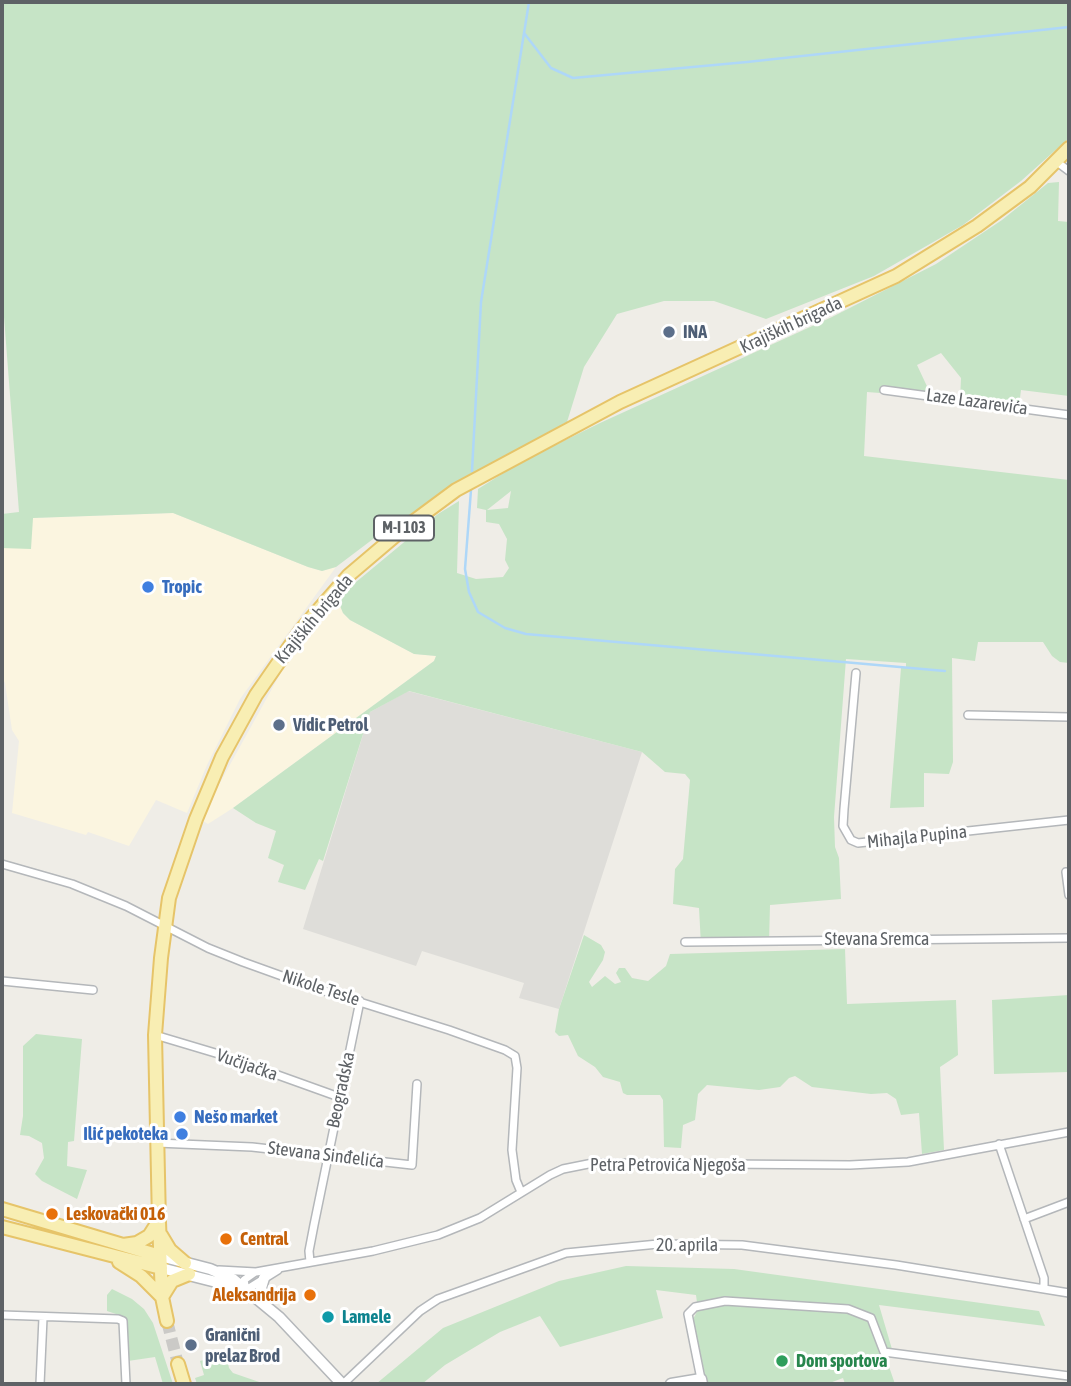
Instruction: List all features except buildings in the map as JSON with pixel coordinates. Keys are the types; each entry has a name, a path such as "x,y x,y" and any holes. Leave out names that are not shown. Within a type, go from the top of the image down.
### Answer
{"main road":[{"name":"Krajiških brigada","path":"160,1262 155,1035 165,927 175,877 200,806 222,757 277,662 311,617 338,585 376,551 456,490 578,424 896,276 976,226 1030,187 1069,149"},
{"path":"2,1209 122,1246 160,1262"},
{"path":"122,1246 149,1236 159,1222"},
{"path":"95,1250 128,1267 162,1297 172,1281 187,1268 165,1243 159,1222"},
{"path":"2,1227 95,1250 160,1262"},
{"name":"M-I 103","path":"160,1262 162,1297 167,1321"},
{"path":"178,1364 184,1384"}],"street":[{"path":"1057,162 1069,171"},
{"name":"Laze Lazarevića","path":"884,390 1069,415"},
{"name":"Mihajla Pupina","path":"856,673 843,826 851,840 858,843 1069,820"},
{"path":"968,715 1069,717"},
{"name":"Nikole Tesle","path":"2,864 72,884 126,906 208,948 243,962 318,989 495,1045 515,1056 517,1068 512,1150 516,1180 521,1192"},
{"path":"1066,872 1069,895"},
{"name":"Stevana Sremca","path":"685,942 1069,938"},
{"path":"2,981 93,990"},
{"name":"Beogradska","path":"310,1262 309,1251 327,1155 360,1001"},
{"name":"Vučijačka","path":"155,1035 222,1055 339,1097"},
{"name":"Stevana Sinđelića","path":"157,1143 224,1145 412,1166 417,1084"},
{"name":"Petra Petrovića Njegoša","path":"246,1290 260,1275 285,1266 373,1251 438,1235 480,1218 563,1169 593,1163 850,1165 908,1162 1069,1132"},
{"path":"999,1144 1044,1278 1044,1289"},
{"path":"1024,1219 1069,1202"},
{"name":"20. aprila","path":"343,1384 420,1311 438,1299 566,1254 658,1244 731,1245 896,1265 1069,1293"},
{"path":"160,1262 187,1268 246,1290"},
{"path":"187,1268 260,1275 265,1304"},
{"path":"210,1269 233,1279 265,1304 343,1384"},
{"path":"671,1384 702,1382 688,1314 695,1307 725,1301 836,1307 871,1318 884,1352 1069,1376"},
{"path":"2,1315 122,1321 126,1384"},
{"path":"40,1384 43,1318"}],"shaded area":[{"path":"173,513 308,567 322,571 336,567 240,699 187,813 156,800 129,846 88,832 86,835 12,813 19,741 12,730 2,677 2,548 30,548 32,518"},
{"path":"338,597 343,613 350,620 414,654 436,656 434,661 208,824 200,819 289,658"},
{"path":"408,691 642,752 559,1009 519,998 524,983 422,951 416,966 303,929 370,712"}],"green space":[{"path":"2,2 1069,2 1069,138 1021,181 963,225 874,276 766,319 714,301 664,301 617,314 584,367 567,422 477,471 381,533 336,567 322,571 308,567 173,513 33,518 31,549 2,548 2,514 19,512 2,291"},
{"path":"1059,182 1058,221 1069,222 1069,396 1021,390 1019,406 960,401 961,378 941,353 917,365 932,397 867,392 864,456 1069,480 1069,663 1060,662 1052,656 1043,642 978,642 975,661 952,658 953,762 949,774 924,773 924,807 890,808 901,668 906,668 906,663 846,659 834,817 841,899 770,905 769,943 701,945 699,908 673,904 675,869 683,859 690,780 685,774 665,772 642,752 409,691 370,712 323,861 319,859 305,890 278,882 284,865 268,858 276,831 256,823 233,808 434,661 436,656 414,654 350,620 343,613 338,597 438,514 459,501 457,573 476,579 503,577 509,568 505,560 507,539 499,524 486,522 486,510 477,508 478,489 521,462 600,423 832,317 936,264 1002,220 1048,183","holes":["511,491 508,508 487,510"]},
{"path":"584,935 601,945 605,952 589,982 592,987 605,976 615,984 621,982 616,973 619,968 625,968 632,978 648,981 666,966 670,954 845,949 847,1004 956,1000 958,1055 940,1067 944,1150 922,1154 919,1113 901,1115 896,1099 887,1093 871,1094 812,1087 795,1076 780,1087 759,1090 707,1085 698,1094 695,1120 683,1125 681,1148 664,1147 663,1100 660,1095 623,1093 620,1082 603,1077 595,1067 578,1056 568,1035 559,1036 555,1032 559,1009"},
{"path":"1069,995 1069,1072 994,1074 992,1000"},
{"path":"36,1034 82,1039 74,1141 68,1142 67,1166 87,1170 77,1199 42,1181 35,1174 44,1158 42,1143 29,1136 20,1135 23,1116 23,1046"},
{"path":"626,1266 734,1269 1039,1311 1045,1326 879,1305 894,1356 886,1358 895,1384 845,1384 843,1378 827,1384 707,1384 693,1319 698,1310 696,1295 656,1290 663,1318 560,1347 540,1316 500,1332 445,1365 422,1384 376,1384 443,1328 559,1281"},
{"path":"112,1289 132,1299 144,1309 153,1323 173,1384 163,1384 155,1357 128,1361 127,1321 122,1316 107,1311 107,1295"},
{"path":"226,1354 233,1373 265,1384 197,1384 195,1378 204,1375 200,1361"}],"waterway":[{"path":"472,471 481,302 529,2"},
{"path":"524,33 551,68 573,78 1069,27"},
{"path":"471,490 465,569 469,592 478,612 505,628 526,634 945,671"}],"tunnel":[{"path":"167,1321 178,1364"}],"place":[{"name":"INA","path":"669,332"},
{"name":"Tropic","path":"148,587"},
{"name":"Vidic Petrol","path":"279,725"},
{"name":"Nešo market","path":"180,1117"},
{"name":"Ilić pekoteka","path":"182,1134"},
{"name":"Leskovački 016","path":"52,1214"},
{"name":"Central","path":"226,1239"},
{"name":"Aleksandrija","path":"310,1295"},
{"name":"Lamele","path":"328,1317"},
{"name":"Granični prelaz Brod","path":"191,1345"},
{"name":"Dom sportova","path":"782,1361"}]}
